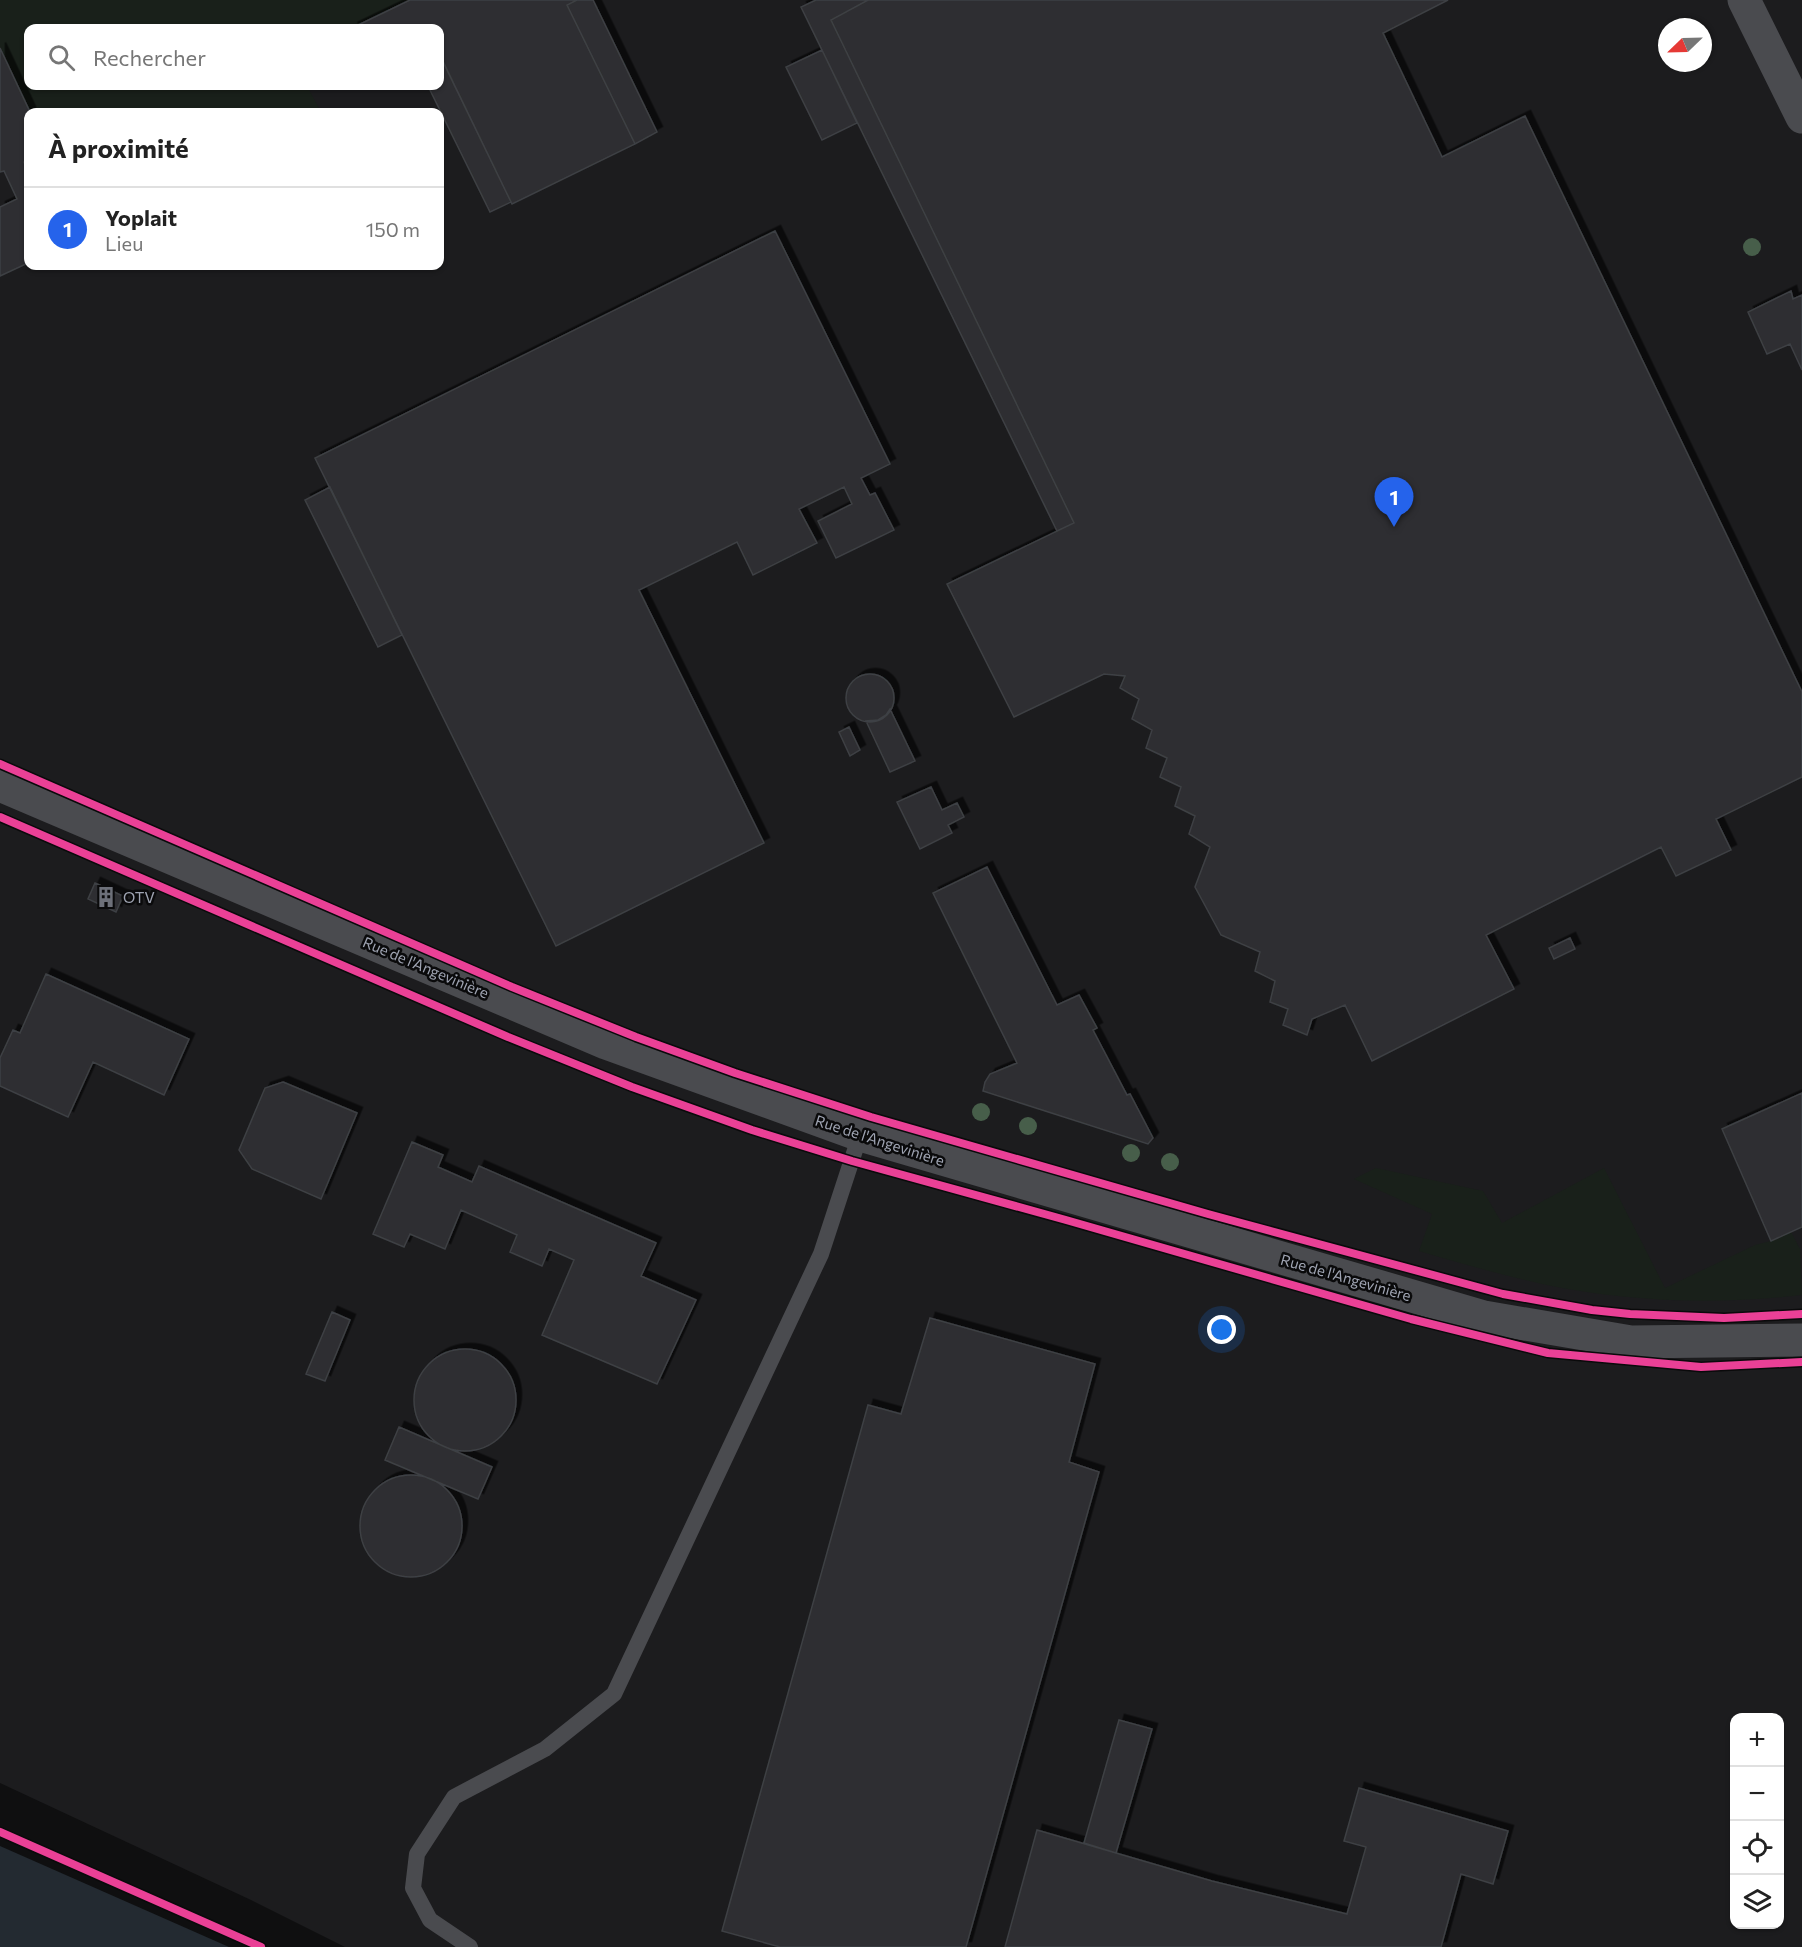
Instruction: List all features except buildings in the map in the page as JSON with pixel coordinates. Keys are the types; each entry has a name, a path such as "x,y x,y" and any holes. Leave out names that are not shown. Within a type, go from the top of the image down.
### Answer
{"street":[{"path":"1744,0 1802,117"},
{"name":"Rue de l'Angevinière","path":"0,785 606,1043 860,1135 1484,1317 1630,1342 1802,1340"}],"lane":[{"path":"470,1947 430,1920 413,1888 417,1854 454,1797 545,1749 614,1694 821,1254 860,1135"}],"shaded area":[{"path":"0,0 1802,0 1802,1947 345,1947 251,1900 0,1783"},
{"path":"0,0 410,0 360,24 24,24 24,90 309,90 319,108 28,108 0,48"},
{"path":"1376,1168 1483,1191 1502,1223 1604,1168 1665,1288 1755,1245 1791,1232 1800,1249 1802,1295 1705,1301 1606,1295 1480,1269 1419,1251 1432,1214 1354,1179"},
{"path":"0,1846 229,1947 0,1947"}],"cycle path":[{"path":"0,764 512,987 636,1037 735,1073 871,1117 1208,1214 1503,1294 1592,1310 1630,1314 1724,1318 1802,1314"},
{"path":"0,817 508,1037 632,1087 752,1130 852,1161 1411,1319 1548,1353 1701,1367 1802,1362"},
{"path":"0,1832 261,1947"}],"place":[{"name":"Yoplait","path":"1394,527"},
{"name":"OTV","path":"106,897"}]}
